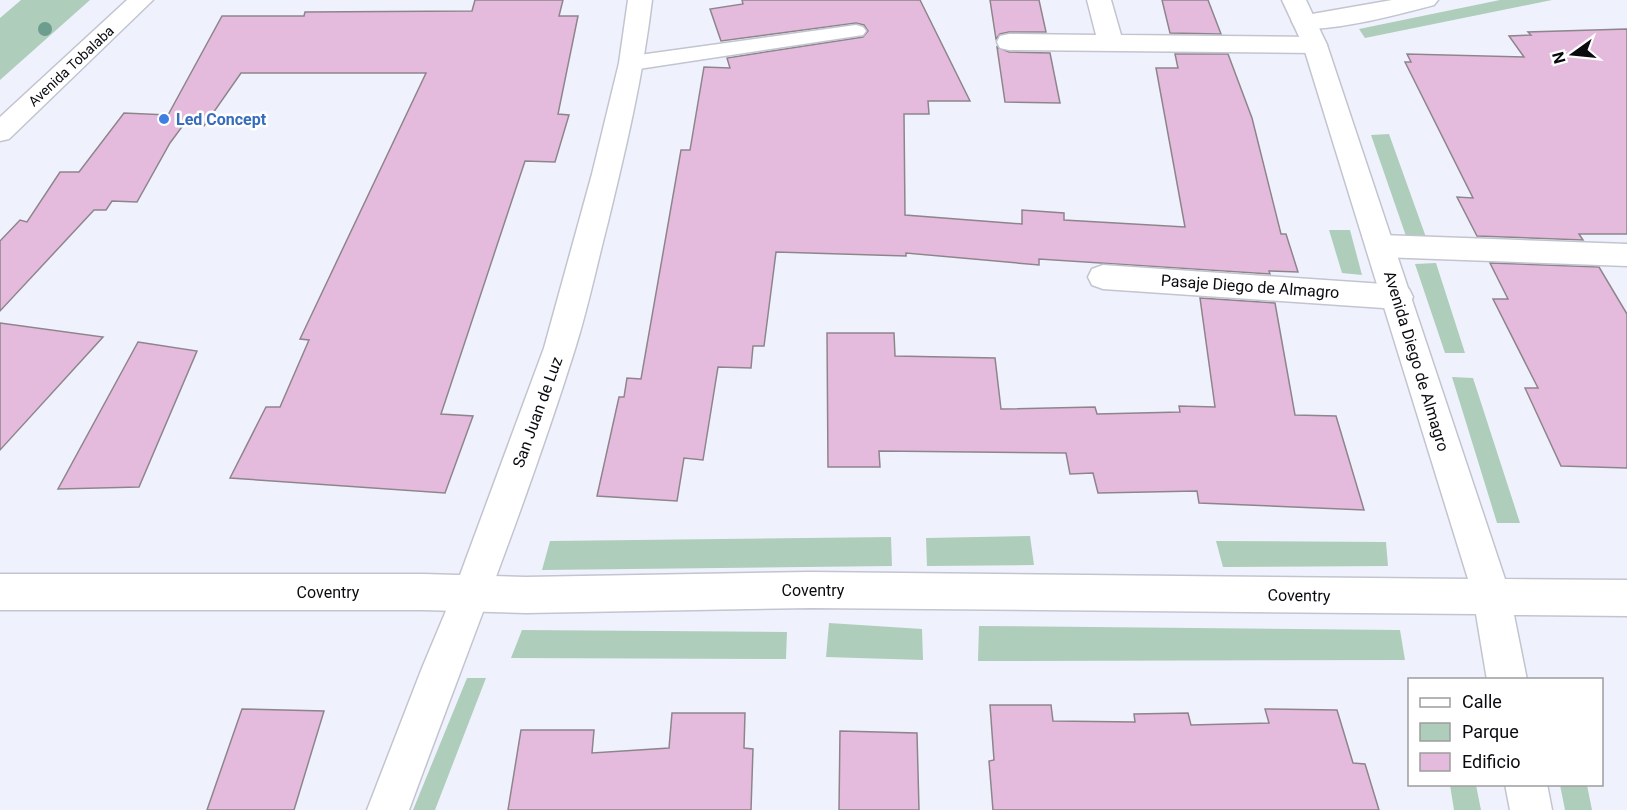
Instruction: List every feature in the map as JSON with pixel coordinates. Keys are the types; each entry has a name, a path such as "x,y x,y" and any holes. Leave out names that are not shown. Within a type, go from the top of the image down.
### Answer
{"street":[{"name":"Avenida Tobalaba","path":"0,132 141,0"},
{"name":"San Juan de Luz","path":"388,810 441,668 472,594 560,348 606,174 632,63 640,0"},
{"path":"1099,0 1111,43"},
{"path":"1009,42 1111,43 1347,17 1426,0"},
{"name":"Avenida Diego de Almagro","path":"1305,22 1398,297 1492,597 1507,678"},
{"path":"1381,246 1627,255"},
{"name":"Pasaje Diego de Almagro","path":"1102,277 1398,297"},
{"name":"Coventry","path":"0,592 472,594 810,590 1627,598"},
{"path":"1526,786 1531,810"}],"lane":[{"path":"632,63 856,31"}],"green space":[{"path":"21,0 90,0 0,80 0,18"},
{"path":"1500,0 1552,0 1365,38 1359,29"},
{"path":"1389,134 1427,240 1407,239 1371,135"},
{"path":"1329,230 1350,230 1362,275 1342,273"},
{"path":"1436,263 1465,353 1445,353 1415,264"},
{"path":"1452,377 1473,378 1520,523 1497,523"},
{"path":"1030,536 1034,565 927,566 926,538"},
{"path":"891,537 892,566 542,570 550,541"},
{"path":"1216,541 1386,542 1388,566 1223,567"},
{"path":"829,623 922,629 923,660 826,657"},
{"path":"979,626 1400,630 1405,660 978,661"},
{"path":"522,630 787,632 786,659 511,658"},
{"path":"467,678 486,678 435,810 413,810"},
{"path":"1450,786 1476,786 1481,810 1454,810"},
{"path":"1560,786 1587,786 1592,810 1565,810"}],"building":[{"path":"475,0 563,0 559,16 578,16 558,114 569,115 555,162 525,161 441,414 473,416 445,493 230,478 266,407 280,407 309,340 300,339 426,73 241,73 204,126 184,124 170,143 137,202 112,201 106,210 94,210 0,311 0,241 20,220 27,222 60,172 79,172 124,113 168,115 222,16 304,16 305,12 472,11"},
{"path":"742,0 920,0 970,101 928,101 929,114 904,114 905,215 1022,224 1022,210 1064,213 1064,220 1185,227 1156,68 1178,68 1175,54 1228,54 1252,118 1281,234 1286,234 1298,272 1269,271 1270,274 1039,259 1039,265 906,253 906,256 776,252 764,346 753,346 751,368 718,367 703,460 684,458 677,501 597,496 619,397 624,397 627,378 641,379 681,150 690,150 704,67 730,68 727,58 863,37 868,31 864,25 856,23 721,41 710,9 743,4"},
{"path":"990,0 1039,0 1046,32 1009,32 1000,34 996,39"},
{"path":"1162,0 1208,0 1221,34 1170,33"},
{"path":"1627,29 1627,234 1579,234 1583,240 1477,236 1457,197 1473,198 1405,62 1411,62 1407,54 1524,57 1509,36 1531,35 1528,32"},
{"path":"997,47 1009,52 1050,53 1060,103 1005,102"},
{"path":"1490,263 1599,267 1627,314 1627,468 1561,466 1525,388 1538,388 1493,299 1508,299"},
{"path":"1200,298 1275,303 1295,415 1336,416 1364,510 1199,503 1197,491 1098,493 1093,473 1070,474 1066,453 879,451 880,467 828,467 827,333 894,333 895,356 995,358 1001,409 1095,407 1097,414 1180,412 1179,406 1215,407"},
{"path":"0,323 103,337 0,450"},
{"path":"138,342 197,351 139,487 58,489"},
{"path":"990,705 1051,705 1053,721 1135,722 1134,714 1188,713 1191,725 1269,723 1265,709 1337,710 1353,763 1365,764 1379,810 993,810 989,761 994,760"},
{"path":"242,709 324,711 294,810 207,810"},
{"path":"672,713 745,713 744,748 753,749 751,810 508,810 521,730 594,730 592,753 669,748"},
{"path":"840,731 917,733 919,810 839,810"}],"place":[{"name":"Led Concept","path":"164,119"}]}
